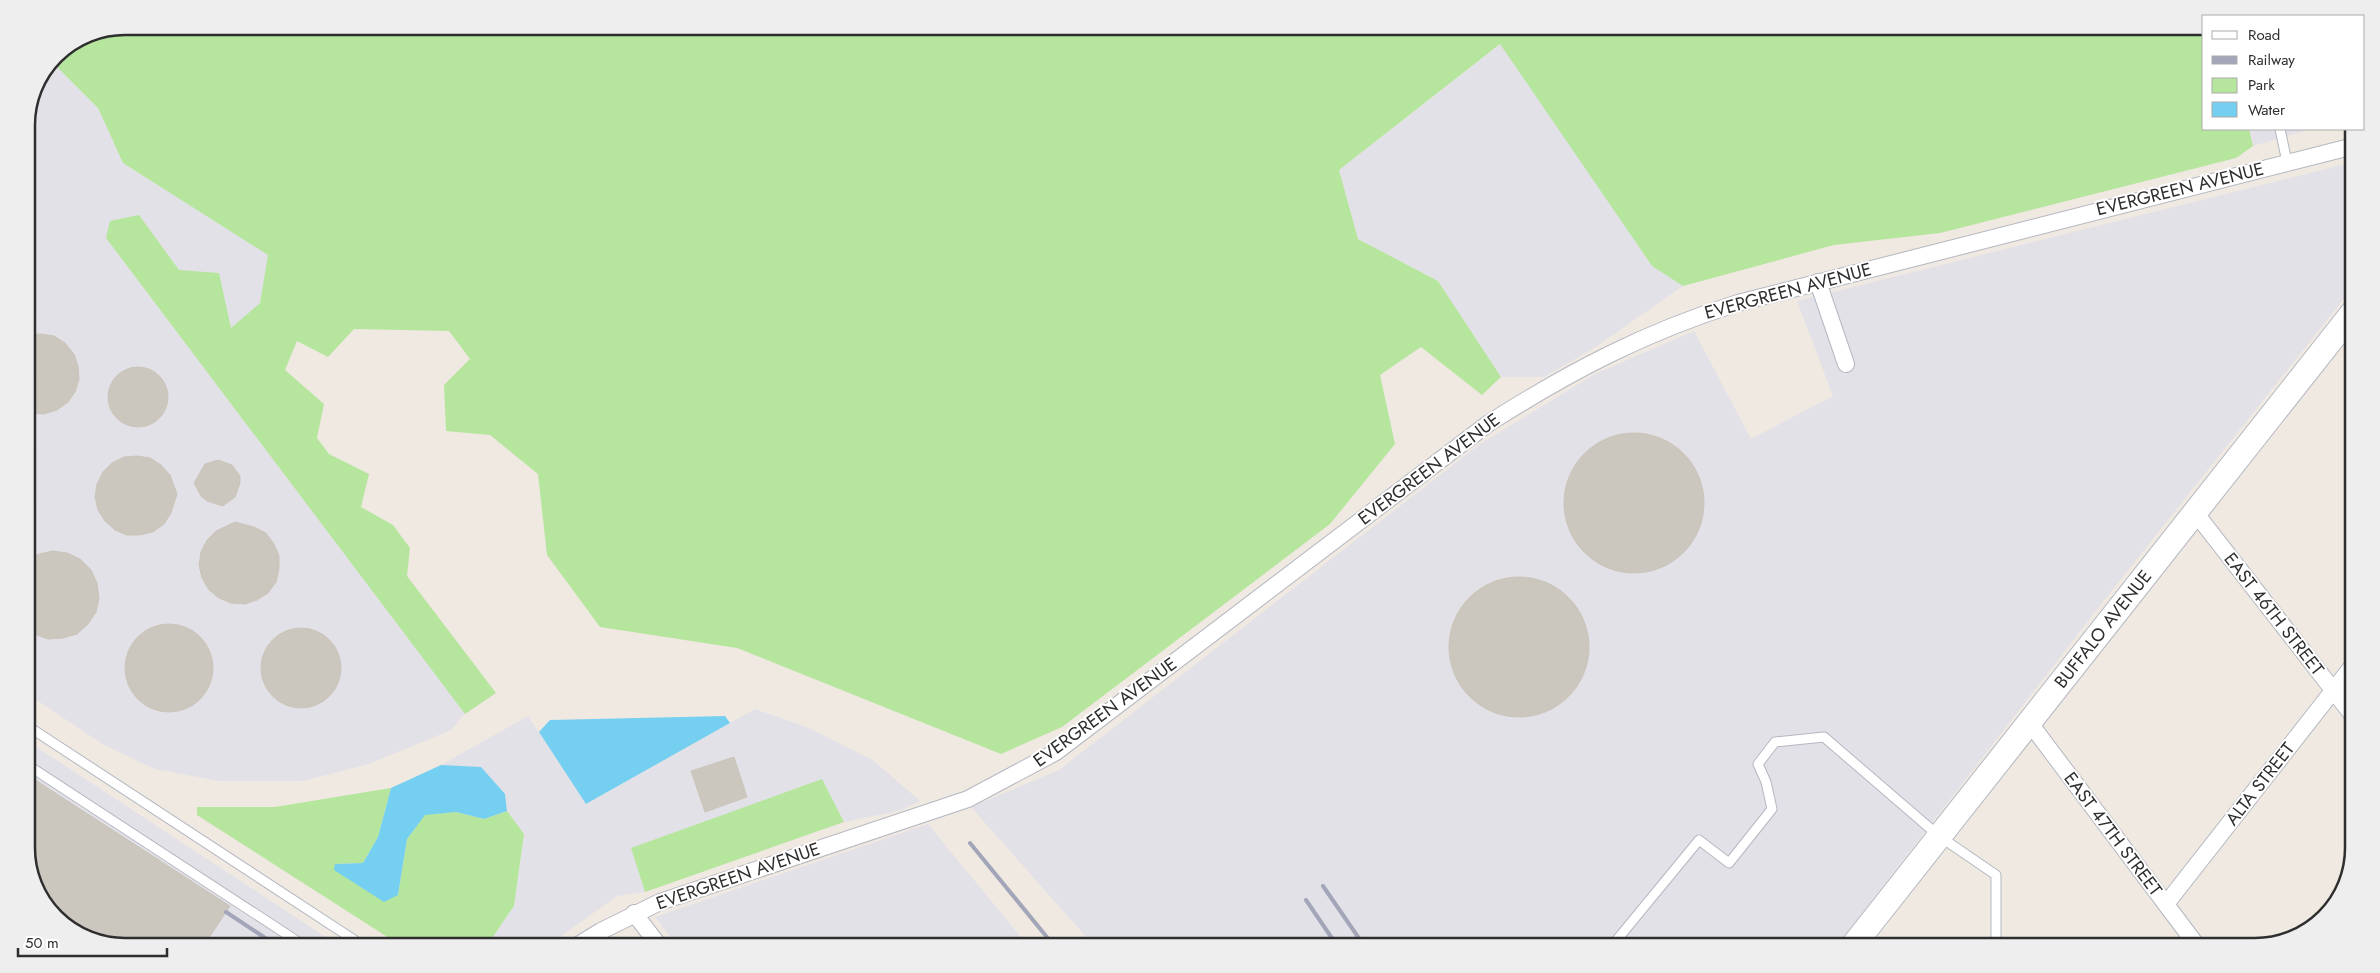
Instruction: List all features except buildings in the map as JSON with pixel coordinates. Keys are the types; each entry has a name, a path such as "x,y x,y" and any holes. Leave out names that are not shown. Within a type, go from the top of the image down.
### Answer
{"street":[{"name":"EVERGREEN AVENUE","path":"591,938 660,902 968,799 1056,752 1488,423 1554,382 1644,337 1687,319 1818,282 2345,148"},
{"path":"1818,282 1846,364"},
{"name":"BUFFALO AVENUE","path":"1859,938 2194,511 2345,322"},
{"name":"EAST 46TH STREET","path":"2194,511 2345,705"},
{"name":"ALTA STREET","path":"2166,904 2345,676"},
{"name":"EAST 47TH STREET","path":"2029,722 2191,938"},
{"path":"634,914 653,938"}],"lane":[{"path":"2280,130 2287,162"},
{"path":"35,731 351,938"},
{"path":"1617,938 1699,840 1728,863 1748,842 1772,809 1766,782 1758,764 1775,742 1824,737 1939,836 1996,876 1996,938"},
{"path":"35,770 291,938"}],"shaded area":[{"path":"1501,44 1652,266 1683,286 1594,348 1544,377 1501,377 1438,281 1358,239 1339,170"},
{"path":"57,67 98,108 123,163 269,255 260,303 231,329 179,270 139,215 106,238 465,714 451,730 369,764 303,781 219,781 155,769 104,745 35,699 35,119 44,85"},
{"path":"2249,130 2304,130 2304,131 2253,146"},
{"path":"2345,164 2345,297 2098,608 1843,938 1087,938 971,807 1059,770 1480,444 1595,374 1694,331 1751,439 1833,396 1797,301"},
{"path":"755,709 809,728 874,761 920,801 899,811 844,822 822,780 631,848 645,892 617,896 559,938 492,938 514,906 524,834 507,811 505,794 441,765 528,716 587,804"},
{"path":"35,746 324,936 324,938 125,938 96,933 80,926 61,912 50,898 44,888 37,865 35,854"},
{"path":"928,824 1022,938 671,938 655,917"}],"green space":[{"path":"125,35 2202,35 2202,130 2249,130 2253,146 2236,158 1940,233 1834,245 1683,286 1652,266 1500,44 1339,170 1358,239 1438,281 1501,377 1482,395 1421,347 1380,375 1395,444 1330,524 1062,727 1001,754 737,648 600,627 547,555 538,474 490,435 446,431 444,385 470,359 449,331 354,329 328,357 297,341 285,370 324,404 317,438 329,454 369,474 361,507 393,525 410,548 407,576 496,693 465,714 106,238 110,221 139,215 179,270 219,273 231,328 260,303 268,255 123,163 98,108 57,67 80,47 102,38"},
{"path":"822,779 844,822 645,892 631,848"},
{"path":"391,788 378,837 363,863 336,864 398,895 407,839 425,814 456,812 484,819 507,811 524,834 514,906 492,938 389,938 197,815 197,807 275,807"}],"water":[{"path":"725,716 730,723 586,804 539,732 550,720"},
{"path":"441,765 481,767 505,794 507,811 484,819 456,812 425,815 407,839 398,895 384,902 334,870 335,864 363,863 378,837 391,788"}],"railway":[{"path":"970,843 1048,938"},
{"path":"1323,886 1359,938"},
{"path":"1306,900 1332,938"},
{"path":"226,912 265,938"}]}
